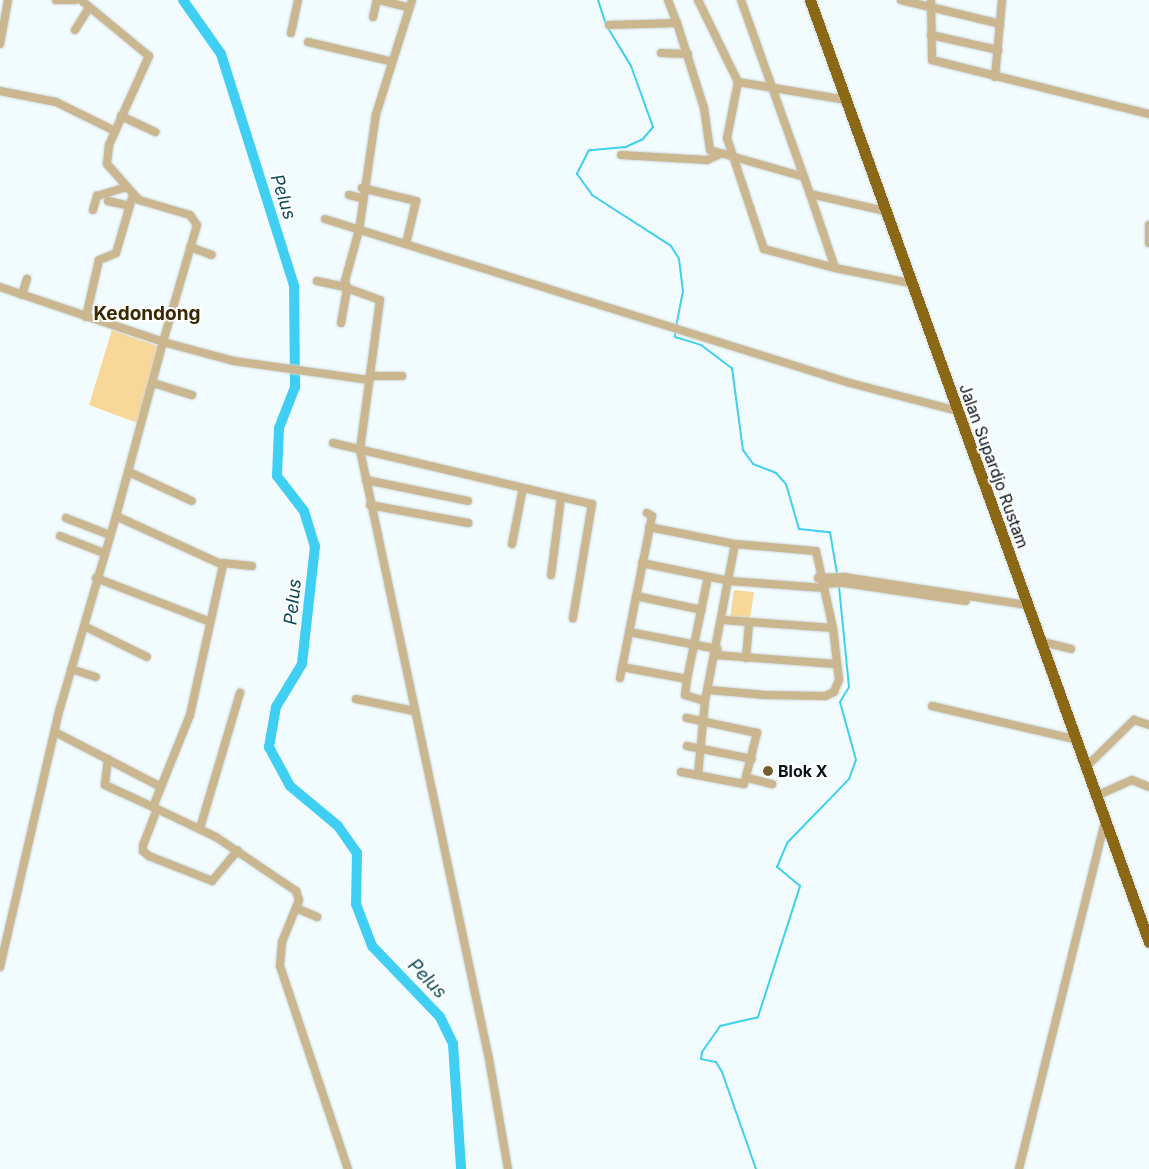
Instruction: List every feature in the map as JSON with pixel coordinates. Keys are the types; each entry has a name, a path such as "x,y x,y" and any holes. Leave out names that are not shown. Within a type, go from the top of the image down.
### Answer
{"highway":[{"name":"Jalan Supardjo Rustam","path":"810,0 847,100 910,283 958,411 1026,607 1149,942"}],"street":[{"path":"0,44 8,0"},
{"path":"0,967 71,669 96,578 129,472 190,247 194,219 133,195 106,164 115,131 149,55 80,1 56,0"},
{"path":"291,33 298,0"},
{"path":"341,323 359,230 362,188 389,61 409,3 378,0 373,17"},
{"path":"668,0 688,54 704,108 710,150 718,156 804,177"},
{"path":"698,0 738,82 726,129 734,160 764,248 835,268 910,283"},
{"path":"741,0 835,268"},
{"path":"901,0 931,4 1000,24"},
{"path":"995,78 1002,0"},
{"path":"931,4 932,60 995,78 1149,114"},
{"path":"75,30 88,9"},
{"path":"609,25 677,23"},
{"path":"931,35 998,50"},
{"path":"308,42 389,61"},
{"path":"661,53 688,54"},
{"path":"738,82 771,89 847,100"},
{"path":"0,91 56,102 115,131"},
{"path":"122,116 156,132"},
{"path":"621,155 707,160 718,156"},
{"path":"93,210 97,196 126,187"},
{"path":"362,188 415,200 406,244"},
{"path":"810,194 885,211"},
{"path":"86,317 99,260 116,253 133,195"},
{"path":"348,196 361,198"},
{"path":"108,201 129,206"},
{"path":"324,219 680,329 958,411"},
{"path":"1149,225 1149,243"},
{"path":"190,247 212,255"},
{"path":"22,295 27,278"},
{"path":"317,280 380,300 360,450 370,505 489,1059 508,1169"},
{"path":"0,286 163,342 310,374 371,378 402,376"},
{"path":"153,383 192,395"},
{"path":"332,444 592,504 573,618"},
{"path":"129,472 192,501"},
{"path":"366,480 468,501"},
{"path":"512,544 523,488"},
{"path":"551,575 561,498"},
{"path":"370,505 468,523"},
{"path":"620,678 652,516 647,513"},
{"path":"116,516 223,563 252,566"},
{"path":"66,518 110,535"},
{"path":"649,527 735,544 814,549 834,628 837,687 824,696 709,690"},
{"path":"60,536 104,553"},
{"path":"698,775 706,701 717,652 735,544"},
{"path":"223,563 208,620 190,715 159,786 143,851 150,856 212,881 238,850"},
{"path":"642,563 730,581 822,584 839,580 1026,607"},
{"path":"706,701 685,695 708,577"},
{"path":"96,578 208,620"},
{"path":"636,596 702,610"},
{"path":"722,620 834,628"},
{"path":"746,658 749,622"},
{"path":"84,626 146,657"},
{"path":"629,632 746,658 836,664"},
{"path":"1039,641 1071,649"},
{"path":"622,667 688,679"},
{"path":"71,669 96,677"},
{"path":"200,828 240,693"},
{"path":"356,699 414,711"},
{"path":"932,706 1074,739"},
{"path":"681,772 742,784 748,778 757,731 687,718"},
{"path":"1085,768 1134,720 1149,725"},
{"path":"55,732 159,786"},
{"path":"687,746 752,759"},
{"path":"108,759 105,785 200,828 238,850 294,889 299,898 282,942 280,966 348,1169"},
{"path":"748,778 772,784"},
{"path":"1096,796 1132,780 1149,787"},
{"path":"1019,1169 1104,821"},
{"path":"296,908 317,918"}],"shaded area":[{"path":"112,330 160,347 140,424 89,405"},
{"path":"734,590 754,592 750,618 730,617"}],"waterway":[{"name":"Pelus","path":"183,0 221,54 294,286 295,387 279,428 277,476 304,511 315,546 302,664 276,707 269,747 290,786 338,826 357,853 356,904 372,946 440,1017 453,1044 461,1169"},
{"path":"598,0 606,24"},
{"path":"608,28 631,66 653,127 643,139 626,147 589,150 577,174 592,195 671,246 679,259 683,291 676,326"},
{"path":"675,331 675,337 701,345 732,368 743,450 753,464 776,473 786,484 799,529 830,532 837,574"},
{"path":"756,1169 722,1072 716,1062 701,1059 702,1052 720,1026 758,1017 800,886 777,867 787,843 849,779 856,760 840,702 849,687 839,586"}],"place":[{"name":"Blok X","path":"768,771"}],"district":[{"name":"Kedondong","path":"147,314"}]}
